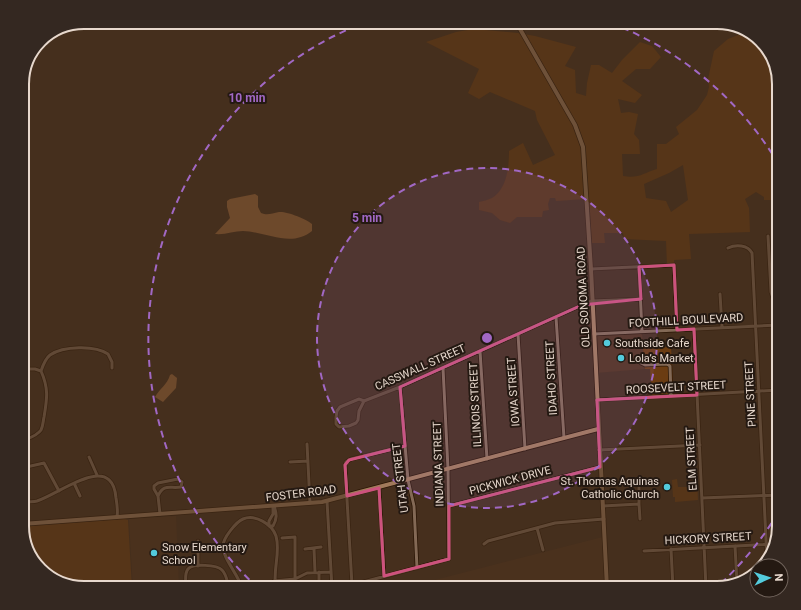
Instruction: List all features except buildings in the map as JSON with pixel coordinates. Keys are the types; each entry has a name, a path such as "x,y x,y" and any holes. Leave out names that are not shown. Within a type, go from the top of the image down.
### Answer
{"street":[{"name":"OLD SONOMA ROAD","path":"520,29 575,125 583,147 591,269 607,581"},
{"path":"768,236 772,295"},
{"name":"PINE STREET","path":"728,248 738,246 751,250 766,550"},
{"path":"591,269 674,265 677,330"},
{"path":"639,267 642,332"},
{"path":"720,294 722,327"},
{"name":"CASSWALL STREET","path":"364,401 359,411 358,420 356,423 349,426 339,427 336,424 337,411 340,408 359,399 364,401 400,387 592,301 641,299"},
{"name":"IDAHO STREET","path":"556,317 564,438"},
{"name":"FOOTHILL BOULEVARD","path":"594,334 772,325"},
{"name":"ELM STREET","path":"694,329 706,581"},
{"name":"IOWA STREET","path":"518,334 525,449"},
{"path":"29,438 35,435 43,426 48,395 41,371 46,359 50,355 57,351 66,349 96,348 103,350 110,357 112,368"},
{"name":"ILLINOIS STREET","path":"480,351 487,459"},
{"path":"641,363 646,365 667,364 670,366 671,396"},
{"name":"INDIANA STREET","path":"417,568 449,559 448,469 442,368"},
{"path":"29,369 41,371"},
{"name":"UTAH STREET","path":"400,387 408,480 414,506 417,568"},
{"name":"ROOSEVELT STREET","path":"597,400 772,390"},
{"name":"FOSTER ROAD","path":"29,523 327,501 598,429"},
{"path":"307,444 310,503"},
{"path":"599,450 700,444"},
{"path":"352,581 346,462 351,459 405,446"},
{"path":"89,457 97,475"},
{"path":"290,462 308,461"},
{"path":"29,466 44,463 59,491"},
{"name":"PICKWICK DRIVE","path":"449,506 600,466"},
{"path":"29,502 36,501 74,483 97,475 104,476 113,482 116,492 117,517"},
{"path":"158,496 164,488 174,486 181,487 182,482 178,479 156,484 154,489 158,496 160,514"},
{"path":"74,483 80,496"},
{"path":"639,487 638,504 640,519"},
{"path":"379,488 384,576"},
{"path":"702,498 772,495"},
{"path":"327,501 331,581"},
{"path":"603,506 638,504"},
{"path":"270,526 269,521 273,514 272,510 274,506"},
{"path":"270,526 273,526 277,520 274,506"},
{"path":"240,581 224,552 224,540 243,519 256,519 262,521 270,526 275,534 277,544 274,581 295,579 307,573 330,572"},
{"path":"484,544 488,541 555,523 604,519"},
{"path":"537,528 543,550"},
{"path":"282,538 295,537 295,579"},
{"path":"198,541 198,566"},
{"name":"HICKORY STREET","path":"644,551 766,544"},
{"path":"736,546 737,577"},
{"path":"305,548 322,548"},
{"path":"314,549 318,581"},
{"path":"671,549 673,581"},
{"path":"185,581 185,577 188,570 192,567 198,566 213,566 221,570 226,576 227,581"},
{"path":"366,581 417,568"}],"highlighted area":[{"path":"674,265 677,330 694,329 697,395 597,400 600,467 449,506 449,559 384,576 379,488 347,496 345,465 349,460 405,446 400,387 582,305 641,299 639,267"}],"shaded area":[{"path":"474,29 535,36 576,47 565,66 575,70 576,93 586,96 591,65 599,65 612,73 622,60 640,42 652,46 661,57 650,69 636,69 622,81 642,95 635,103 618,99 621,113 629,112 638,114 634,134 639,140 640,154 622,154 623,176 633,177 657,169 657,144 666,144 679,134 676,127 697,110 707,95 709,87 708,79 714,51 728,39 740,34 744,36 750,40 763,54 772,77 772,200 764,200 764,197 756,192 745,199 749,208 750,232 689,234 691,259 674,260 674,265 667,265 666,241 624,239 623,233 604,233 605,243 589,243 586,199 556,201 555,198 550,198 548,204 549,210 543,211 542,217 517,217 510,223 500,220 492,213 479,210 479,202 492,198 501,189 508,171 509,151 523,143 533,165 555,155 537,120 535,111 490,92 479,99 468,93 479,69 426,42 456,32","holes":["683,165 688,200 671,212 666,201 646,198 644,184"]},
{"path":"255,194 258,196 258,207 261,213 268,214 282,212 296,216 312,224 312,231 304,236 287,239 243,231 215,234 230,218 227,201 230,199"},
{"path":"642,332 645,369 596,373 594,334"},
{"path":"671,347 674,396 652,397 650,369 645,369 643,348"},
{"path":"172,374 177,378 176,388 163,402 155,397"},
{"path":"694,476 697,476 698,500 675,502 675,497 673,497 672,480 677,479 678,487 690,487 694,480"},
{"name":"Snow Elementary School","path":"176,516 179,581 133,581 129,519"},
{"path":"117,517 128,520 132,581 77,581 57,574 43,562 36,553 30,537 29,523"},
{"path":"603,537 606,581 431,581"}],"place":[{"name":"Southside Cafe","path":"607,343"},
{"name":"Lola’s Market","path":"621,358"},
{"name":"St. Thomas Aquinas Catholic Church","path":"667,487"},
{"name":"Snow Elementary School","path":"154,553"}]}
